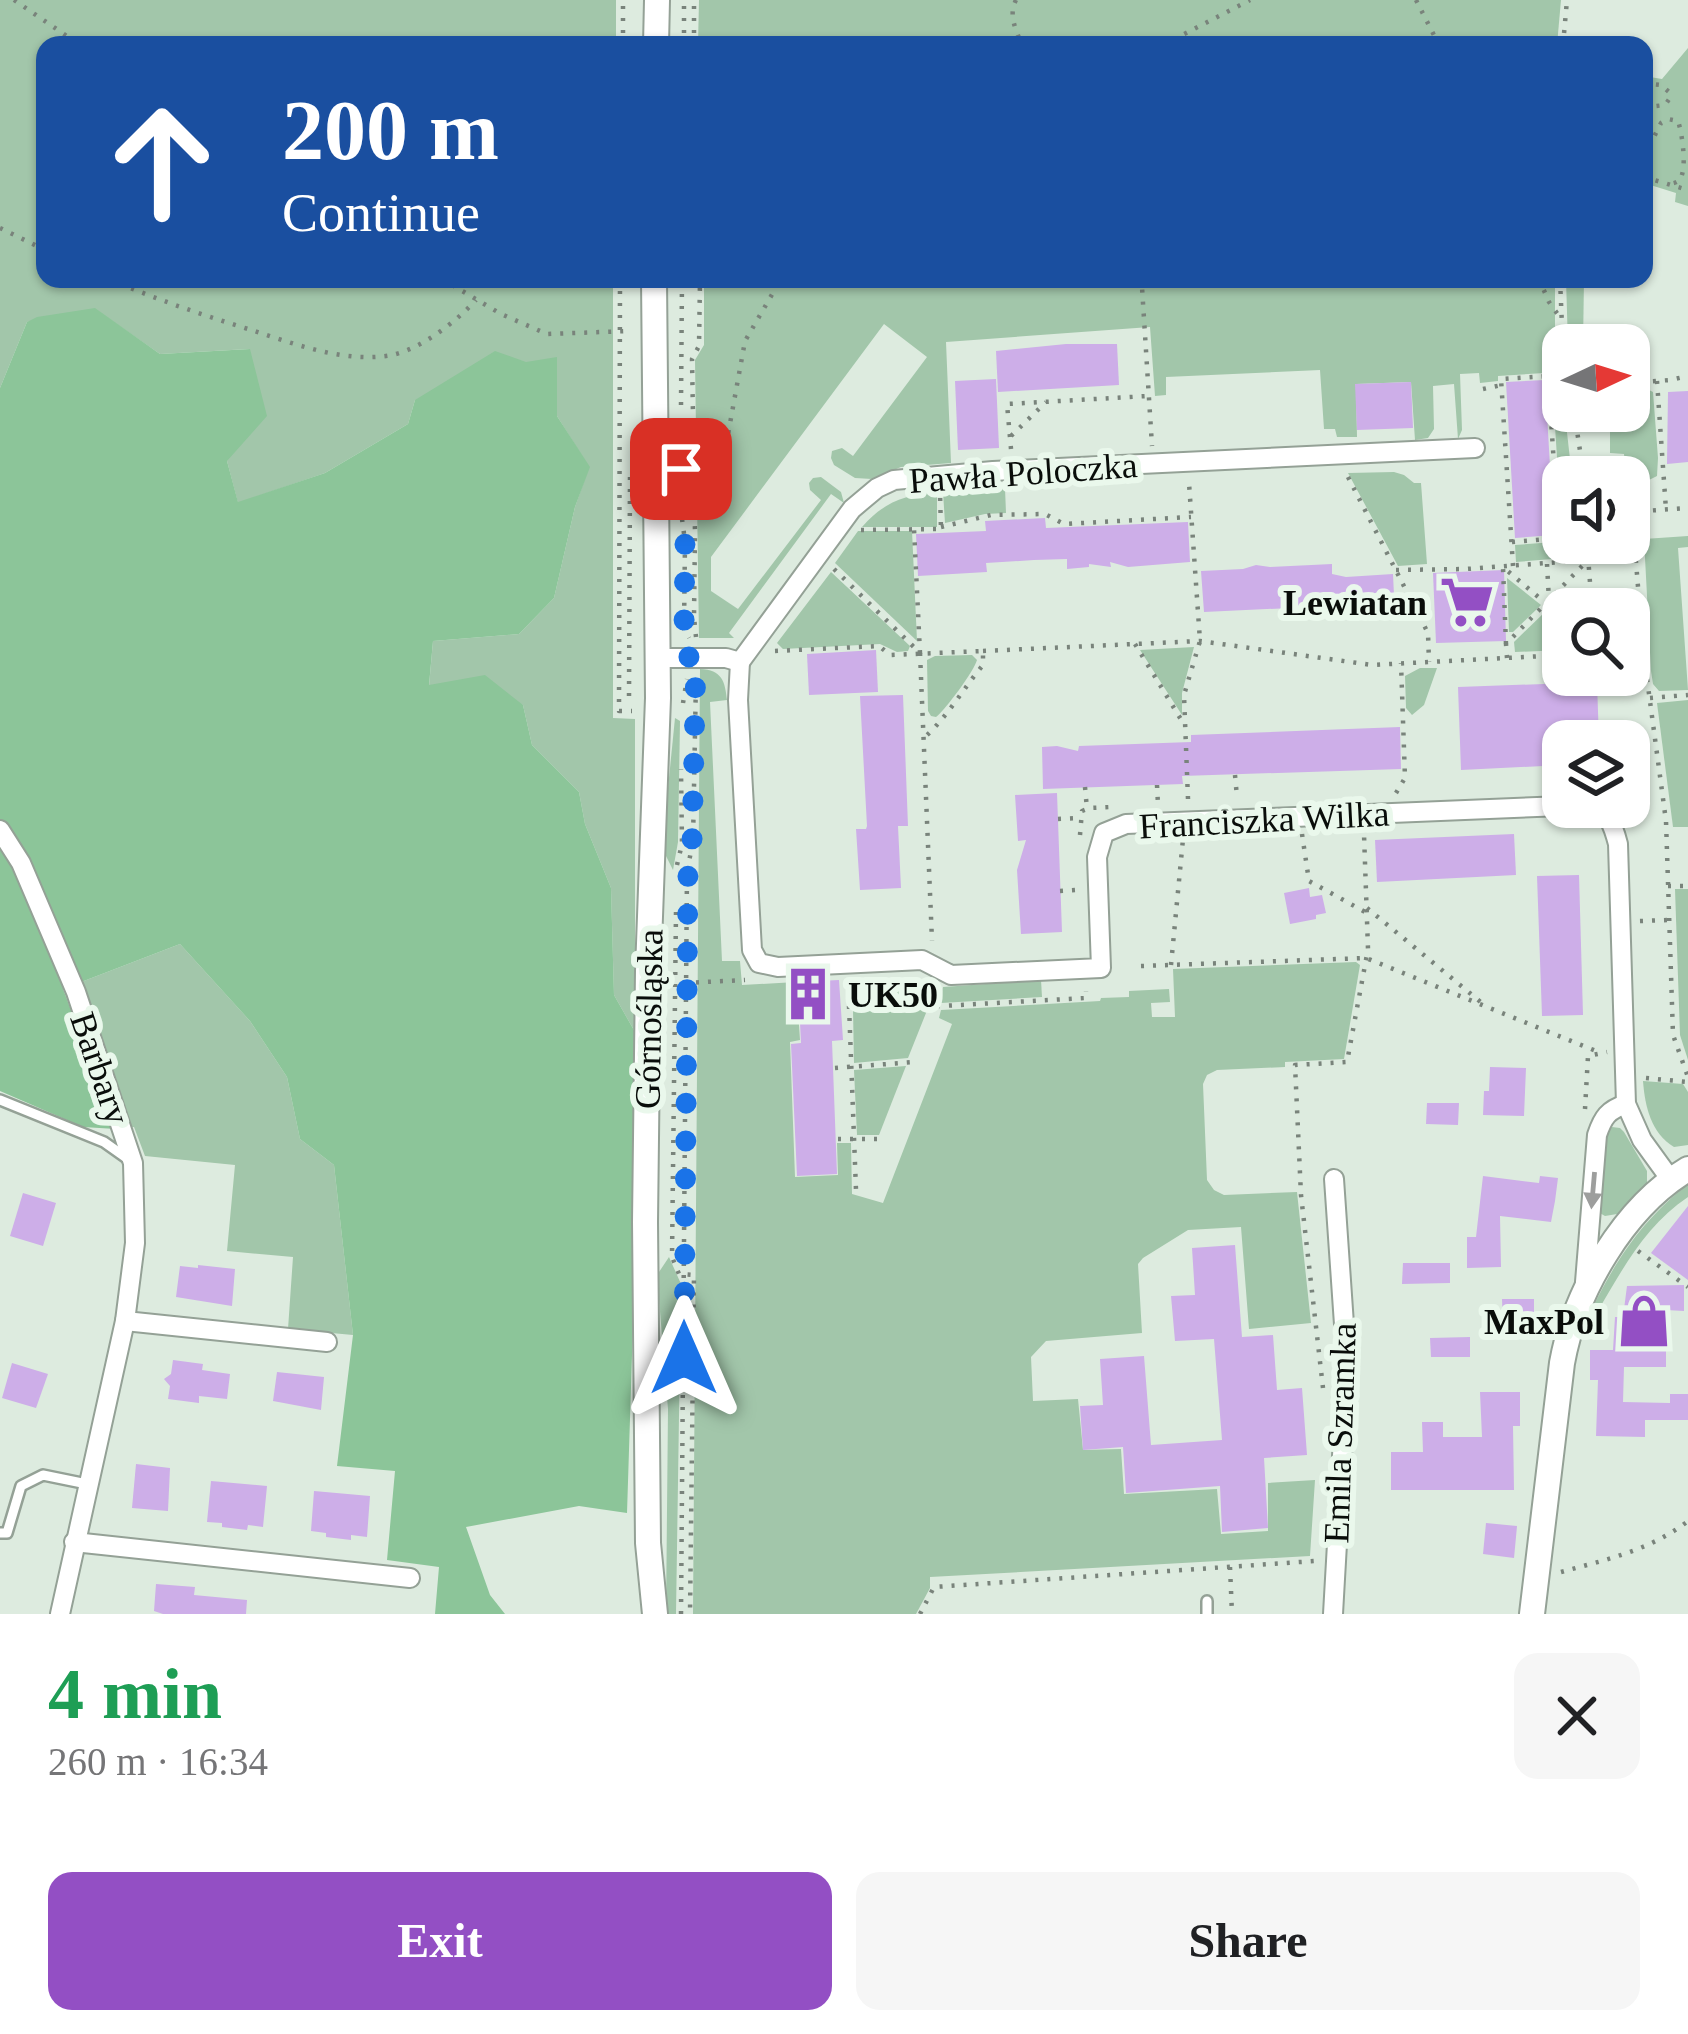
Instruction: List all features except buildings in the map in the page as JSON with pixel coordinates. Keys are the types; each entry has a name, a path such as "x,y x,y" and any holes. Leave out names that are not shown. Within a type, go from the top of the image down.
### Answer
{"street":[{"path":"656,36 657,0"},
{"name":"Górnośląska","path":"655,288 657,711 645,1222 648,1543 655,1614"},
{"name":"Pawła Poloczka","path":"740,662 852,509 894,480 935,474 1475,448"},
{"path":"657,658 740,662"},
{"name":"Franciszka Wilka","path":"740,662 752,950 759,963 798,968 922,960 951,975 1101,968 1097,856 1104,833 1114,827 1185,813 1302,818 1542,807"},
{"path":"1532,1614 1570,1328 1607,1252 1679,1174 1642,1140 1626,1104 1614,828"},
{"name":"Barbary","path":"0,830 21,863 76,992 133,1163 134,1243 124,1321 60,1614"},
{"path":"1585,1292 1597,1135 1611,1109 1626,1104"},
{"name":"Emila Szramka","path":"1333,1614 1347,1368 1334,1179"},
{"path":"124,1321 327,1342"},
{"path":"74,1542 410,1579"},
{"name":"Górnośląska","path":"642,1614 648,1543"}],"lane":[{"path":"0,1100 104,1142 133,1163"},
{"path":"0,1533 7,1533 21,1486 43,1475 87,1484"},
{"path":"1207,1601 1207,1614"}],"path":[{"path":"14,0 67,36"},
{"path":"622,36 623,0"},
{"path":"684,0 684,36"},
{"path":"694,0 694,36"},
{"path":"1016,0 1013,23 1018,36"},
{"path":"1180,36 1250,0"},
{"path":"1416,0 1434,36"},
{"path":"1564,36 1567,0"},
{"path":"1653,84 1661,85 1670,98 1665,105 1653,105"},
{"path":"1653,139 1661,123 1668,118 1678,121 1684,172 1670,184"},
{"path":"1653,179 1688,190 1688,199"},
{"path":"0,228 36,246"},
{"path":"131,288 181,309 297,344 363,357 396,354 418,344 461,317 476,300"},
{"path":"457,288 547,334 630,331"},
{"path":"620,288 619,711 681,710 692,658 684,629 681,508"},
{"path":"681,421 682,288"},
{"path":"684,1274 692,359 699,346 700,288"},
{"path":"694,506 714,488 745,341 776,288"},
{"path":"1142,288 1153,464"},
{"path":"1543,288 1561,318"},
{"path":"1560,288 1561,324"},
{"path":"1513,566 1502,379 1542,376"},
{"path":"1650,382 1688,376"},
{"path":"1657,381 1666,510"},
{"path":"1483,389 1502,385"},
{"path":"1011,457 1007,404 1148,396"},
{"path":"1010,437 1046,402"},
{"path":"1512,542 1559,538 1552,432"},
{"path":"1344,470 1428,632 1429,662"},
{"path":"1171,965 1184,852 1184,695 1200,641 1189,477 1179,478"},
{"path":"932,489 940,489 941,527"},
{"path":"1650,511 1688,508"},
{"path":"861,522 856,530 941,529 991,515 1045,514 1064,524 1191,518"},
{"path":"914,529 930,963"},
{"path":"1396,570 1542,563"},
{"path":"1562,588 1584,564"},
{"path":"830,565 920,653"},
{"path":"1503,567 1542,598"},
{"path":"1503,567 1507,658"},
{"path":"1507,644 1542,609"},
{"path":"774,641 767,651 879,646 890,655 1200,641 1372,664 1542,656"},
{"path":"1135,644 1186,727"},
{"path":"925,737 983,665 983,651"},
{"path":"1639,1078 1688,1080 1673,1035 1663,787 1649,698 1688,695"},
{"path":"676,872 682,844 681,755"},
{"path":"1235,775 1238,802"},
{"path":"1156,785 1159,805"},
{"path":"1085,787 1087,808"},
{"path":"1058,819 1079,818"},
{"path":"1302,818 1309,881 1367,910 1486,1006"},
{"path":"1323,1387 1301,1195 1295,1065 1347,1062 1366,958 1364,832"},
{"path":"1668,886 1688,886"},
{"path":"1060,891 1082,890"},
{"path":"676,894 673,1257 679,1274 694,1274 686,1614"},
{"path":"1141,966 1366,958 1602,1054"},
{"path":"676,983 754,980"},
{"path":"849,1006 856,1190 863,1192"},
{"path":"1585,1108 1588,1056 1609,1048"},
{"path":"835,1068 914,1062"},
{"path":"838,1139 884,1139"},
{"path":"1643,1244 1638,1251 1688,1287"},
{"path":"1560,1573 1640,1549 1688,1521"},
{"path":"920,1614 934,1587 1316,1561"},
{"path":"1229,1567 1232,1614"}],"green space":[{"path":"0,0 616,0 616,36 36,36 36,288 613,288 613,718 635,719 635,1032 614,995 611,888 585,824 579,792 532,745 523,705 429,686 433,641 519,634 554,598 589,467 557,416 415,400 408,424 325,473 238,503 227,461 249,349 160,354 95,309 27,322 0,388"},
{"path":"699,0 1561,0 1558,36 698,36"},
{"path":"1688,48 1688,206 1675,202 1676,193 1653,186 1653,78 1662,79"},
{"path":"704,288 1555,288 1555,324 1542,324 1542,373 1498,376 1498,381 1480,383 1479,373 1460,374 1462,430 1458,439 1454,384 1433,386 1434,429 1428,438 1415,440 1411,382 1356,384 1357,437 1337,437 1335,429 1324,429 1320,370 1166,377 1166,395 1155,396 1150,327 946,342 951,463 901,467 872,479 855,478 834,465 832,451 842,448 853,456 927,357 884,324 711,557 711,591 738,609 821,500 810,490 813,478 821,477 841,492 844,503 831,494 729,633 734,638 699,638 695,360 704,345"},
{"path":"1566,288 1584,288 1583,324 1567,324"},
{"path":"95,308 160,354 250,349 267,416 227,461 238,502 325,473 408,424 415,400 495,351 526,362 557,357 557,416 590,467 575,507 554,598 519,634 433,641 429,685 485,675 523,705 532,745 579,792 585,824 611,888 614,995 635,1032 627,1513 579,1506 466,1527 490,1595 505,1614 435,1614 439,1567 387,1560 395,1471 337,1466 353,1335 334,1165 300,1139 287,1077 250,1021 180,944 63,989 116,1129 83,1127 0,1091 0,388 27,322"},
{"path":"1653,392 1657,476 1650,480 1650,456 1610,453 1610,432 1650,432"},
{"path":"1555,432 1567,432 1570,456 1557,456"},
{"path":"1394,472 1421,483 1427,564 1398,566 1348,473"},
{"path":"1005,488 1006,513 945,523 943,492"},
{"path":"937,492 937,527 862,527 895,501"},
{"path":"858,531 912,531 917,641 835,563"},
{"path":"1688,536 1688,547 1678,548 1688,690 1659,691 1653,684 1645,564 1650,564 1650,539"},
{"path":"1542,543 1542,560 1516,562 1515,545"},
{"path":"831,572 910,646 908,651 897,652 880,644 783,649 777,643"},
{"path":"1507,578 1541,605 1513,632 1509,632"},
{"path":"1542,615 1542,651 1515,652 1514,642"},
{"path":"1194,647 1182,693 1182,715 1140,650"},
{"path":"972,655 977,660 965,681 941,713 931,716 927,660"},
{"path":"1420,668 1437,668 1424,705 1412,715 1406,708 1405,676"},
{"path":"700,669 721,678 727,700 710,702 722,961 740,961 742,985 796,982 800,1040 790,1042 795,1177 838,1175 837,1143 851,1143 852,1194 883,1203 952,1024 939,1018 941,1010 1100,1001 1129,997 1129,991 1169,989 1170,1002 1151,1003 1152,1017 1175,1017 1173,969 1360,965 1344,1059 1217,1070 1203,1084 1207,1180 1214,1190 1224,1195 1297,1192 1311,1323 1249,1329 1241,1227 1188,1230 1138,1264 1142,1333 1046,1341 1031,1357 1033,1401 1078,1399 1083,1450 1121,1449 1124,1494 1217,1489 1221,1534 1268,1531 1268,1483 1315,1480 1310,1556 930,1577 930,1588 916,1614 693,1614"},
{"path":"1688,700 1688,827 1673,827 1657,703"},
{"path":"675,718 680,721 678,842 673,870 662,848"},
{"path":"1675,889 1688,889 1688,1060 1680,1035"},
{"path":"180,944 250,1021 287,1077 300,1139 334,1165 353,1335 288,1329 293,1257 227,1251 235,1165 145,1156 134,1127 116,1129 63,989"},
{"path":"1041,980 1042,997 941,1003 943,987"},
{"path":"927,988 931,992 928,1000 852,1002 852,991"},
{"path":"928,1008 908,1058 854,1063 853,1009"},
{"path":"906,1066 879,1135 857,1135 854,1070"},
{"path":"1643,1081 1683,1084 1688,1092 1688,1145 1674,1147 1655,1127"},
{"path":"1612,1127 1624,1132 1647,1171 1647,1186 1623,1213 1605,1216 1598,1212 1605,1131"},
{"path":"1688,1184 1688,1197 1648,1233 1599,1309 1593,1307 1633,1240"},
{"path":"669,1257 681,1284 676,1614 666,1614 668,1409 657,1275"}],"place":[{"name":"Lewiatan","path":"1467,602"},
{"name":"UK50","path":"808,994"},
{"name":"MaxPol","path":"1644,1321"}],"route":[{"path":"681,469 684,629 689,658 696,658 688,871 684,1358"}]}
